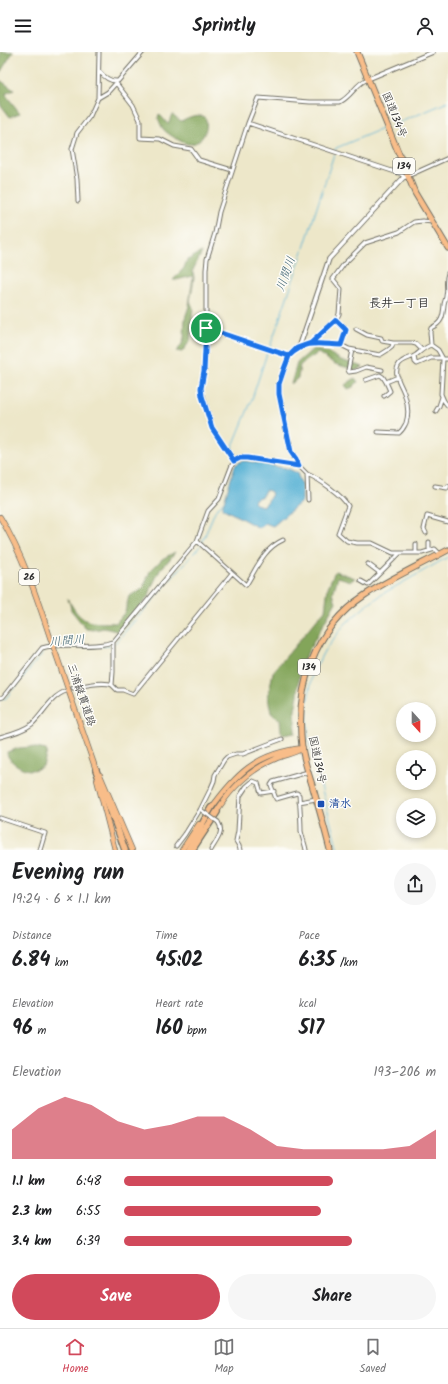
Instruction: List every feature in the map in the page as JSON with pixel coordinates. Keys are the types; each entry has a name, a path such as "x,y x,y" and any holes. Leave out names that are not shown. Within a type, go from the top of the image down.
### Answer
{"highway":[{"name":"国道134号","path":"357,52 406,176 448,248"},
{"name":"国道134号","path":"330,850 308,772 303,748 300,714 304,685 309,668 324,636 344,612 365,595 448,550"},
{"name":"26","path":"96,770 124,850"},
{"path":"188,850 214,810"},
{"path":"194,850 214,810"}],"main road":[{"name":"三浦縦貫道路","path":"0,517 24,566 96,770"},
{"path":"182,850 214,810 230,784 248,767 273,755 303,748"},
{"name":"26","path":"89,752 132,850"},
{"path":"91,757 115,850"}],"street":[{"path":"78,201 78,179 72,149 77,133 90,116 98,98 99,52"},
{"path":"98,98 108,92 143,52"},
{"path":"234,461 212,428 202,396 201,388 204,371 206,328 207,259 232,170 258,98 310,102 340,102 352,92 360,82 433,52"},
{"path":"99,71 105,78 116,82 131,101 140,120 140,138 160,139 174,146 191,149 199,160 232,170"},
{"path":"248,123 406,176"},
{"path":"440,554 435,549 416,553 399,554 393,553 372,543 347,542 342,538 338,533 348,506 345,501 319,479 307,474 299,466 291,452 279,394 279,384 289,356 300,345 329,259 406,176 448,158"},
{"path":"297,348 311,343 336,320 340,314 341,289 333,279 344,264 365,243 399,232 414,222 433,222"},
{"path":"431,345 431,328 437,325 444,313 448,273"},
{"path":"336,320 346,330 341,345"},
{"path":"206,328 289,356"},
{"path":"356,329 367,335 381,338 382,341 416,344 422,350"},
{"path":"311,343 341,345 352,350 380,355 392,347 393,343"},
{"path":"378,432 399,433 402,431 405,426 408,412 406,396 397,371 400,364 404,360 414,356 425,347 431,345"},
{"path":"431,345 438,350 442,358 442,397 440,406 436,411"},
{"path":"352,350 348,370 349,372 356,372 366,367 382,370"},
{"path":"414,356 417,364 431,358 448,359"},
{"path":"366,380 380,376 383,377 390,391 384,396"},
{"path":"386,382 398,377"},
{"path":"442,397 448,406"},
{"path":"0,698 3,697 42,648 47,646 104,644 113,642 197,542 208,511 219,499 234,461 240,458 247,458 299,466"},
{"path":"307,474 308,500"},
{"path":"435,486 447,488 448,486"},
{"path":"426,533 424,529 427,516 448,522"},
{"path":"197,542 246,585 265,553 276,543 283,540"},
{"path":"429,542 429,550"},
{"path":"416,544 416,553"},
{"path":"361,581 368,584 377,577 380,572 399,554"},
{"path":"368,564 380,572"},
{"path":"72,688 83,685 112,685 117,690 123,690 133,694 232,573"},
{"path":"112,685 113,642"},
{"path":"0,737 21,731 29,726 58,695 66,691"},
{"path":"176,846 200,810 214,781 214,775 227,757 236,754 243,754 282,739"},
{"path":"306,850 305,840 302,833 299,794 297,793 276,799 272,784 273,782 308,772"},
{"path":"240,850 236,841 240,796 246,787 254,781 258,783 261,793 274,791"},
{"path":"299,802 316,799"},
{"path":"200,810 218,822 221,827 221,832 211,850"},
{"path":"0,818 45,833 40,850"}],"green space":[{"path":"0,52 13,52 0,73"},
{"path":"0,80 14,90 5,94 20,113 10,117 0,104"},
{"path":"159,114 168,124 172,114 181,121 199,115 205,117 206,131 197,142 193,144 185,143 164,130 158,118"},
{"path":"202,252 193,270 194,278 190,301 193,308 190,341 182,352 176,351 181,346 184,338 185,318 189,306 193,276 173,280 184,268 187,260"},
{"path":"313,349 329,353 341,360 363,367 354,371 335,364 318,353 300,365 298,378 291,384 297,363"},
{"path":"355,378 358,382 353,387 348,389 345,385"},
{"path":"175,552 160,570 149,596 128,624 120,632 104,628 94,630 86,629 71,610 67,598 77,613 84,620 116,623 125,612 129,596 143,589 150,571 162,559"},
{"path":"335,571 355,578 351,581 338,577 333,593 336,602 300,666 298,695 295,710 295,733 283,735 280,720 271,713 268,697 273,672 325,610 328,587"},
{"path":"31,747 46,750 47,752 43,766 38,769 27,770 19,767 9,759 7,752 19,748"}],"water":[{"path":"242,461 247,461 289,469 297,473 302,483 302,501 273,526 265,523 259,528 222,508 235,465","holes":["265,490 270,491 272,494 264,505 262,506 254,502 255,499 262,496"]}],"waterway":[{"name":"川間川","path":"391,126 448,102"},
{"name":"川間川","path":"335,150 336,148 384,128"},
{"name":"川間川","path":"270,347 334,154"},
{"name":"川間川","path":"233,453 233,446 251,402 268,350"},
{"name":"川間川","path":"202,543 215,511 223,502"},
{"name":"川間川","path":"115,643 200,546"},
{"path":"338,850 308,737 307,705 313,673 323,653 345,624 384,593 448,557"},
{"name":"川間川","path":"56,648 110,646"},
{"name":"川間川","path":"0,700 6,698 46,649 51,648"}],"place":[{"name":"清水","path":"321,804"}],"district":[{"name":"長井一丁目","path":"399,303"}],"route":[{"path":"206,328 204,371 201,383 202,396 212,428 234,461 240,458 247,458 299,466 291,452 289,445 286,422 279,394 279,384 284,369 289,356 297,348 311,343 336,320 346,330 341,345 311,343 297,348 289,356 206,328"}]}
